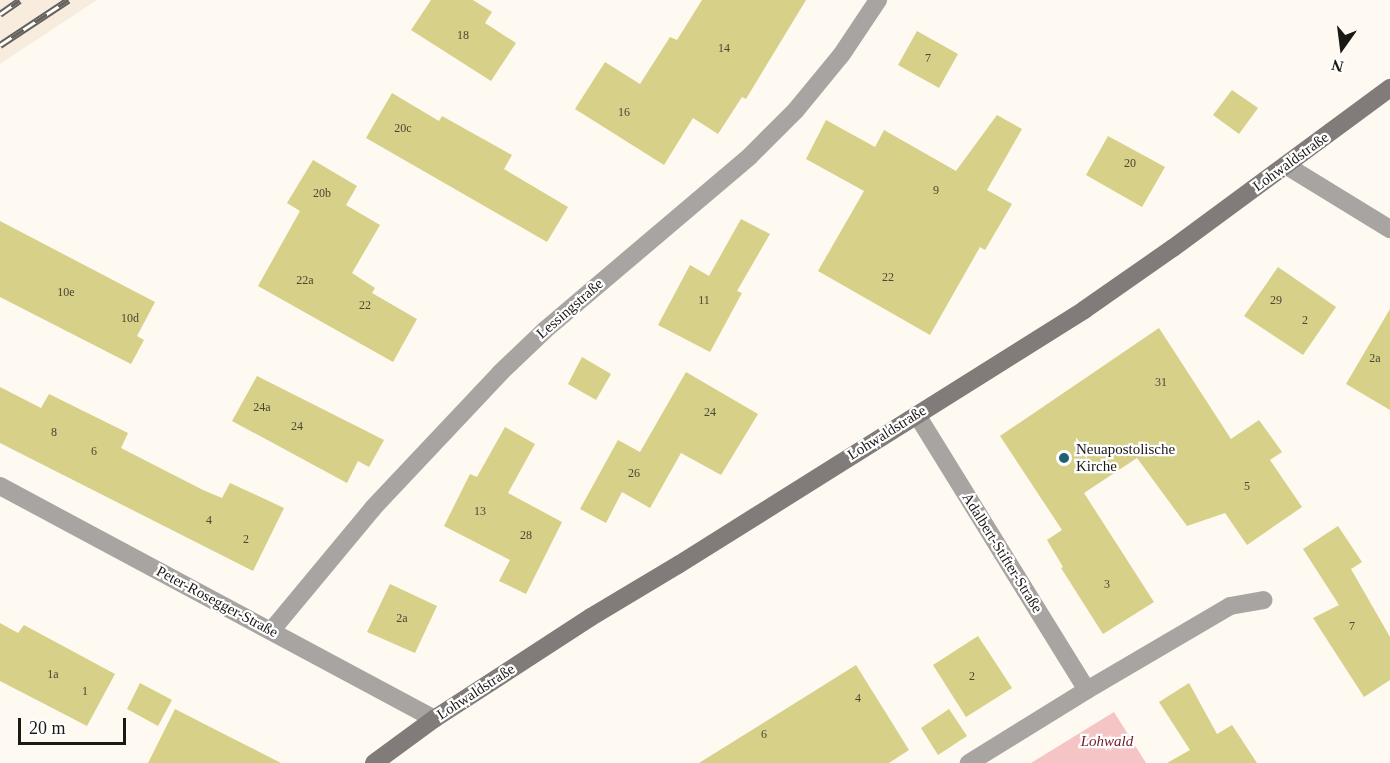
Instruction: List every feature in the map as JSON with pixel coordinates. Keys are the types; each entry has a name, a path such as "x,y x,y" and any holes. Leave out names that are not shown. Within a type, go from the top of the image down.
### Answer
{"street":[{"name":"Lessingstraße","path":"272,631 373,508 500,374 545,330 750,156 796,110 842,54 879,0"},
{"name":"Lohwaldstraße","path":"374,763 434,719 591,617 678,565 1084,310 1287,166 1390,88"},
{"path":"1287,166 1390,229"},
{"name":"Adalbert-Stifter-Straße","path":"917,415 1088,690"},
{"name":"Peter-Rosegger-Straße","path":"0,486 434,719"},
{"path":"969,763 1230,606 1263,600"}],"shaded area":[{"path":"0,0 97,0 0,64"}],"green space":[{"name":"Lohwald","path":"1114,712 1146,763 1031,763"}],"building":[{"path":"431,0 473,0 492,12 485,23 516,43 491,81 411,30"},
{"path":"702,0 806,0 746,99 742,97 718,134 693,118 664,165 575,109 605,62 640,84 670,37 677,40"},
{"path":"917,31 958,54 939,88 898,65"},
{"path":"1232,90 1258,108 1239,134 1213,115"},
{"path":"392,93 439,121 442,116 512,155 504,169 568,207 547,242 366,138"},
{"path":"997,115 1022,129 987,190 1012,204 985,250 980,247 930,335 818,271 864,191 806,159 826,120 875,147 884,130 956,171"},
{"path":"1108,136 1165,167 1142,207 1086,175"},
{"path":"313,160 357,186 346,205 380,225 352,273 375,288 372,293 417,319 393,362 258,286 300,211 287,203"},
{"path":"741,219 770,234 737,291 742,293 710,352 658,325 690,265 709,276"},
{"path":"0,221 155,302 137,336 144,340 131,364 0,297"},
{"path":"1278,267 1336,307 1303,355 1244,316"},
{"path":"1390,309 1390,410 1346,384"},
{"path":"1159,328 1231,439 1259,420 1282,452 1270,460 1302,507 1247,545 1225,513 1187,526 1137,458 1084,493 1154,602 1103,634 1061,568 1063,567 1047,540 1062,530 1000,436"},
{"path":"582,357 611,374 596,400 568,384"},
{"path":"686,372 758,414 721,475 681,453 650,508 622,492 606,523 580,509 618,440 640,452"},
{"path":"257,376 384,440 369,467 358,461 347,483 232,421"},
{"path":"0,387 41,408 49,394 128,433 121,448 203,490 222,498 230,483 284,508 253,571 0,443"},
{"path":"505,427 535,444 508,493 562,522 526,594 499,581 510,560 444,526 470,474 477,477"},
{"path":"1338,526 1362,562 1351,569 1390,637 1390,680 1364,697 1313,618 1339,605 1303,549"},
{"path":"390,584 437,606 415,653 367,632"},
{"path":"0,623 18,633 24,625 115,674 87,726 0,681"},
{"path":"978,636 1012,688 966,717 933,665"},
{"path":"856,665 909,750 889,763 699,763"},
{"path":"140,683 172,700 158,726 127,709"},
{"path":"1189,683 1217,734 1232,725 1257,763 1167,763 1190,750 1159,702"},
{"path":"175,709 218,731 281,763 148,763"},
{"path":"949,709 967,736 938,755 921,728"}],"railway":[{"path":"0,14 20,0"},
{"path":"0,45 68,0"}],"place":[{"name":"Neuapostolische Kirche","path":"1064,458"}]}
